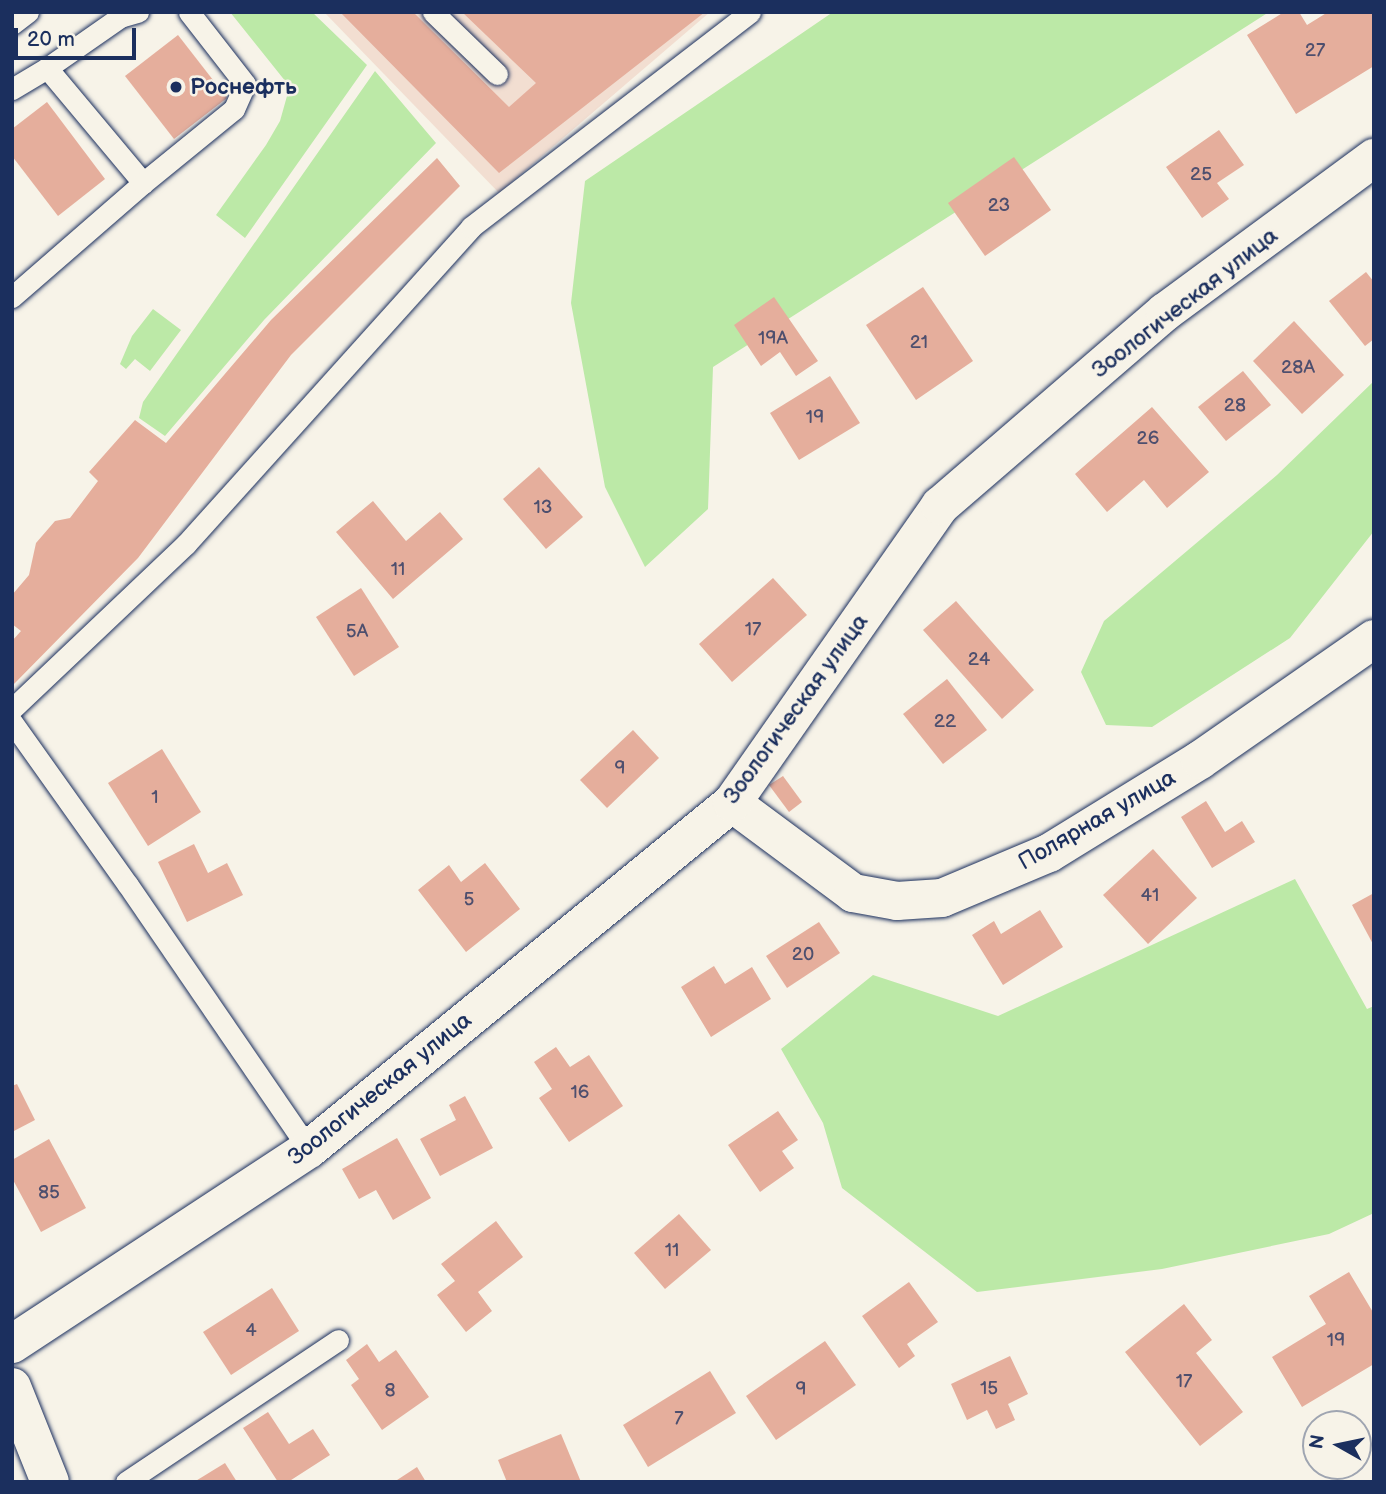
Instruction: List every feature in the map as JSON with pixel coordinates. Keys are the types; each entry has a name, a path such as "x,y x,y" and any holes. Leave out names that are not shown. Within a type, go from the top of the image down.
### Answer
{"street":[{"name":"Зоологическая улица","path":"12,1344 309,1149 732,803 940,506 1165,312 1374,158"},
{"name":"Полярная улица","path":"732,803 853,893 897,901 942,898 1049,853 1200,760 1374,639"},
{"path":"12,1387 50,1482"}],"lane":[{"path":"12,24 28,12"},
{"path":"12,89 120,17 138,12"},
{"path":"12,297 143,183 234,109 245,84 189,12"},
{"path":"433,12 497,74"},
{"path":"12,709 186,544 471,227 750,12"},
{"path":"47,68 143,183"},
{"path":"12,722 120,873 309,1149"},
{"path":"126,1482 338,1340"}],"shaded area":[{"path":"324,12 710,12 499,193"}],"green space":[{"path":"230,12 312,12 367,65 245,238 216,215 266,145 280,121 287,96 286,82"},
{"path":"833,12 1269,12 713,367 708,509 645,567 605,487 571,303 585,181"},
{"path":"375,71 436,143 264,320 165,436 139,418 143,402"},
{"path":"153,309 181,330 150,371 135,359 126,369 120,364 132,336"},
{"path":"1374,381 1374,531 1290,638 1152,727 1106,725 1081,672 1104,621 1277,475"},
{"path":"1295,879 1367,1009 1374,1006 1374,1213 1329,1234 1162,1269 977,1292 842,1188 823,1123 781,1049 873,975 998,1016"}],"building":[{"path":"340,12 413,12 509,107 536,83 462,12 705,12 499,173"},
{"path":"1284,12 1299,12 1307,25 1328,12 1374,12 1374,66 1296,114 1247,35"},
{"name":"Роснефть","path":"178,35 227,98 174,139 125,76"},
{"path":"47,102 105,179 58,216 12,156 12,129"},
{"path":"1219,130 1244,165 1217,183 1229,199 1202,218 1166,167"},
{"path":"1014,157 1051,210 985,256 948,203"},
{"path":"437,158 460,186 291,355 138,558 12,686 12,641 21,631 12,624 12,595 29,575 36,543 55,521 70,518 98,481 89,472 135,420 166,443 271,320"},
{"path":"1366,272 1374,282 1374,339 1365,346 1329,301"},
{"path":"923,287 973,361 916,400 866,325"},
{"path":"774,297 818,361 796,376 780,352 761,366 734,325"},
{"path":"1294,321 1344,375 1302,414 1253,361"},
{"path":"1243,371 1271,405 1226,441 1198,407"},
{"path":"830,376 860,423 799,460 770,413"},
{"path":"1152,407 1209,472 1167,508 1144,480 1107,512 1075,474"},
{"path":"539,467 583,517 546,549 503,499"},
{"path":"373,501 406,541 440,512 463,539 393,599 336,532"},
{"path":"773,578 807,615 732,682 699,644"},
{"path":"361,588 399,647 354,676 316,617"},
{"path":"956,601 1034,690 1002,719 923,630"},
{"path":"947,679 987,730 943,764 903,714"},
{"path":"633,730 659,758 607,808 580,780"},
{"path":"162,749 201,812 148,846 108,783"},
{"path":"783,776 802,802 789,812 769,785"},
{"path":"1206,801 1225,832 1242,821 1255,842 1212,868 1181,817"},
{"path":"194,844 208,873 227,863 243,895 187,922 158,862"},
{"path":"1153,849 1197,898 1148,944 1103,895"},
{"path":"485,863 520,909 466,952 418,890 449,865 461,882"},
{"path":"1374,893 1374,946 1352,905"},
{"path":"1040,910 1063,947 1003,985 972,935 994,921 1001,934"},
{"path":"819,922 840,953 787,988 766,956"},
{"path":"714,966 725,984 752,967 771,999 711,1037 681,987"},
{"path":"556,1047 570,1067 589,1055 623,1106 569,1142 539,1098 552,1089 534,1062"},
{"path":"17,1084 35,1120 12,1132 12,1086"},
{"path":"465,1096 493,1148 440,1176 420,1139 456,1120 449,1105"},
{"path":"778,1111 798,1140 782,1151 794,1168 760,1192 728,1145"},
{"path":"397,1138 431,1198 393,1220 376,1190 359,1199 342,1169"},
{"path":"49,1139 86,1208 41,1232 12,1178 12,1160"},
{"path":"679,1214 711,1250 665,1289 634,1253"},
{"path":"496,1221 523,1257 478,1292 492,1311 466,1332 437,1295 455,1281 441,1264"},
{"path":"1349,1272 1374,1314 1374,1364 1302,1407 1272,1357 1326,1324 1309,1296"},
{"path":"909,1282 938,1322 907,1344 915,1356 899,1368 862,1316"},
{"path":"272,1288 299,1331 231,1375 203,1332"},
{"path":"1184,1304 1212,1340 1196,1353 1243,1412 1200,1446 1125,1352"},
{"path":"825,1341 856,1385 776,1440 746,1396"},
{"path":"367,1344 379,1362 396,1350 429,1397 382,1430 351,1385 359,1379 346,1360"},
{"path":"1010,1356 1028,1394 1008,1404 1015,1420 996,1429 987,1410 967,1420 951,1384"},
{"path":"710,1371 736,1413 648,1467 623,1425"},
{"path":"268,1412 289,1444 313,1429 330,1455 288,1482 278,1482 243,1428"},
{"path":"561,1434 581,1482 507,1482 498,1460"},
{"path":"225,1463 237,1482 194,1482"},
{"path":"417,1467 426,1482 394,1482"}],"place":[{"name":"Роснефть","path":"176,87"}]}
